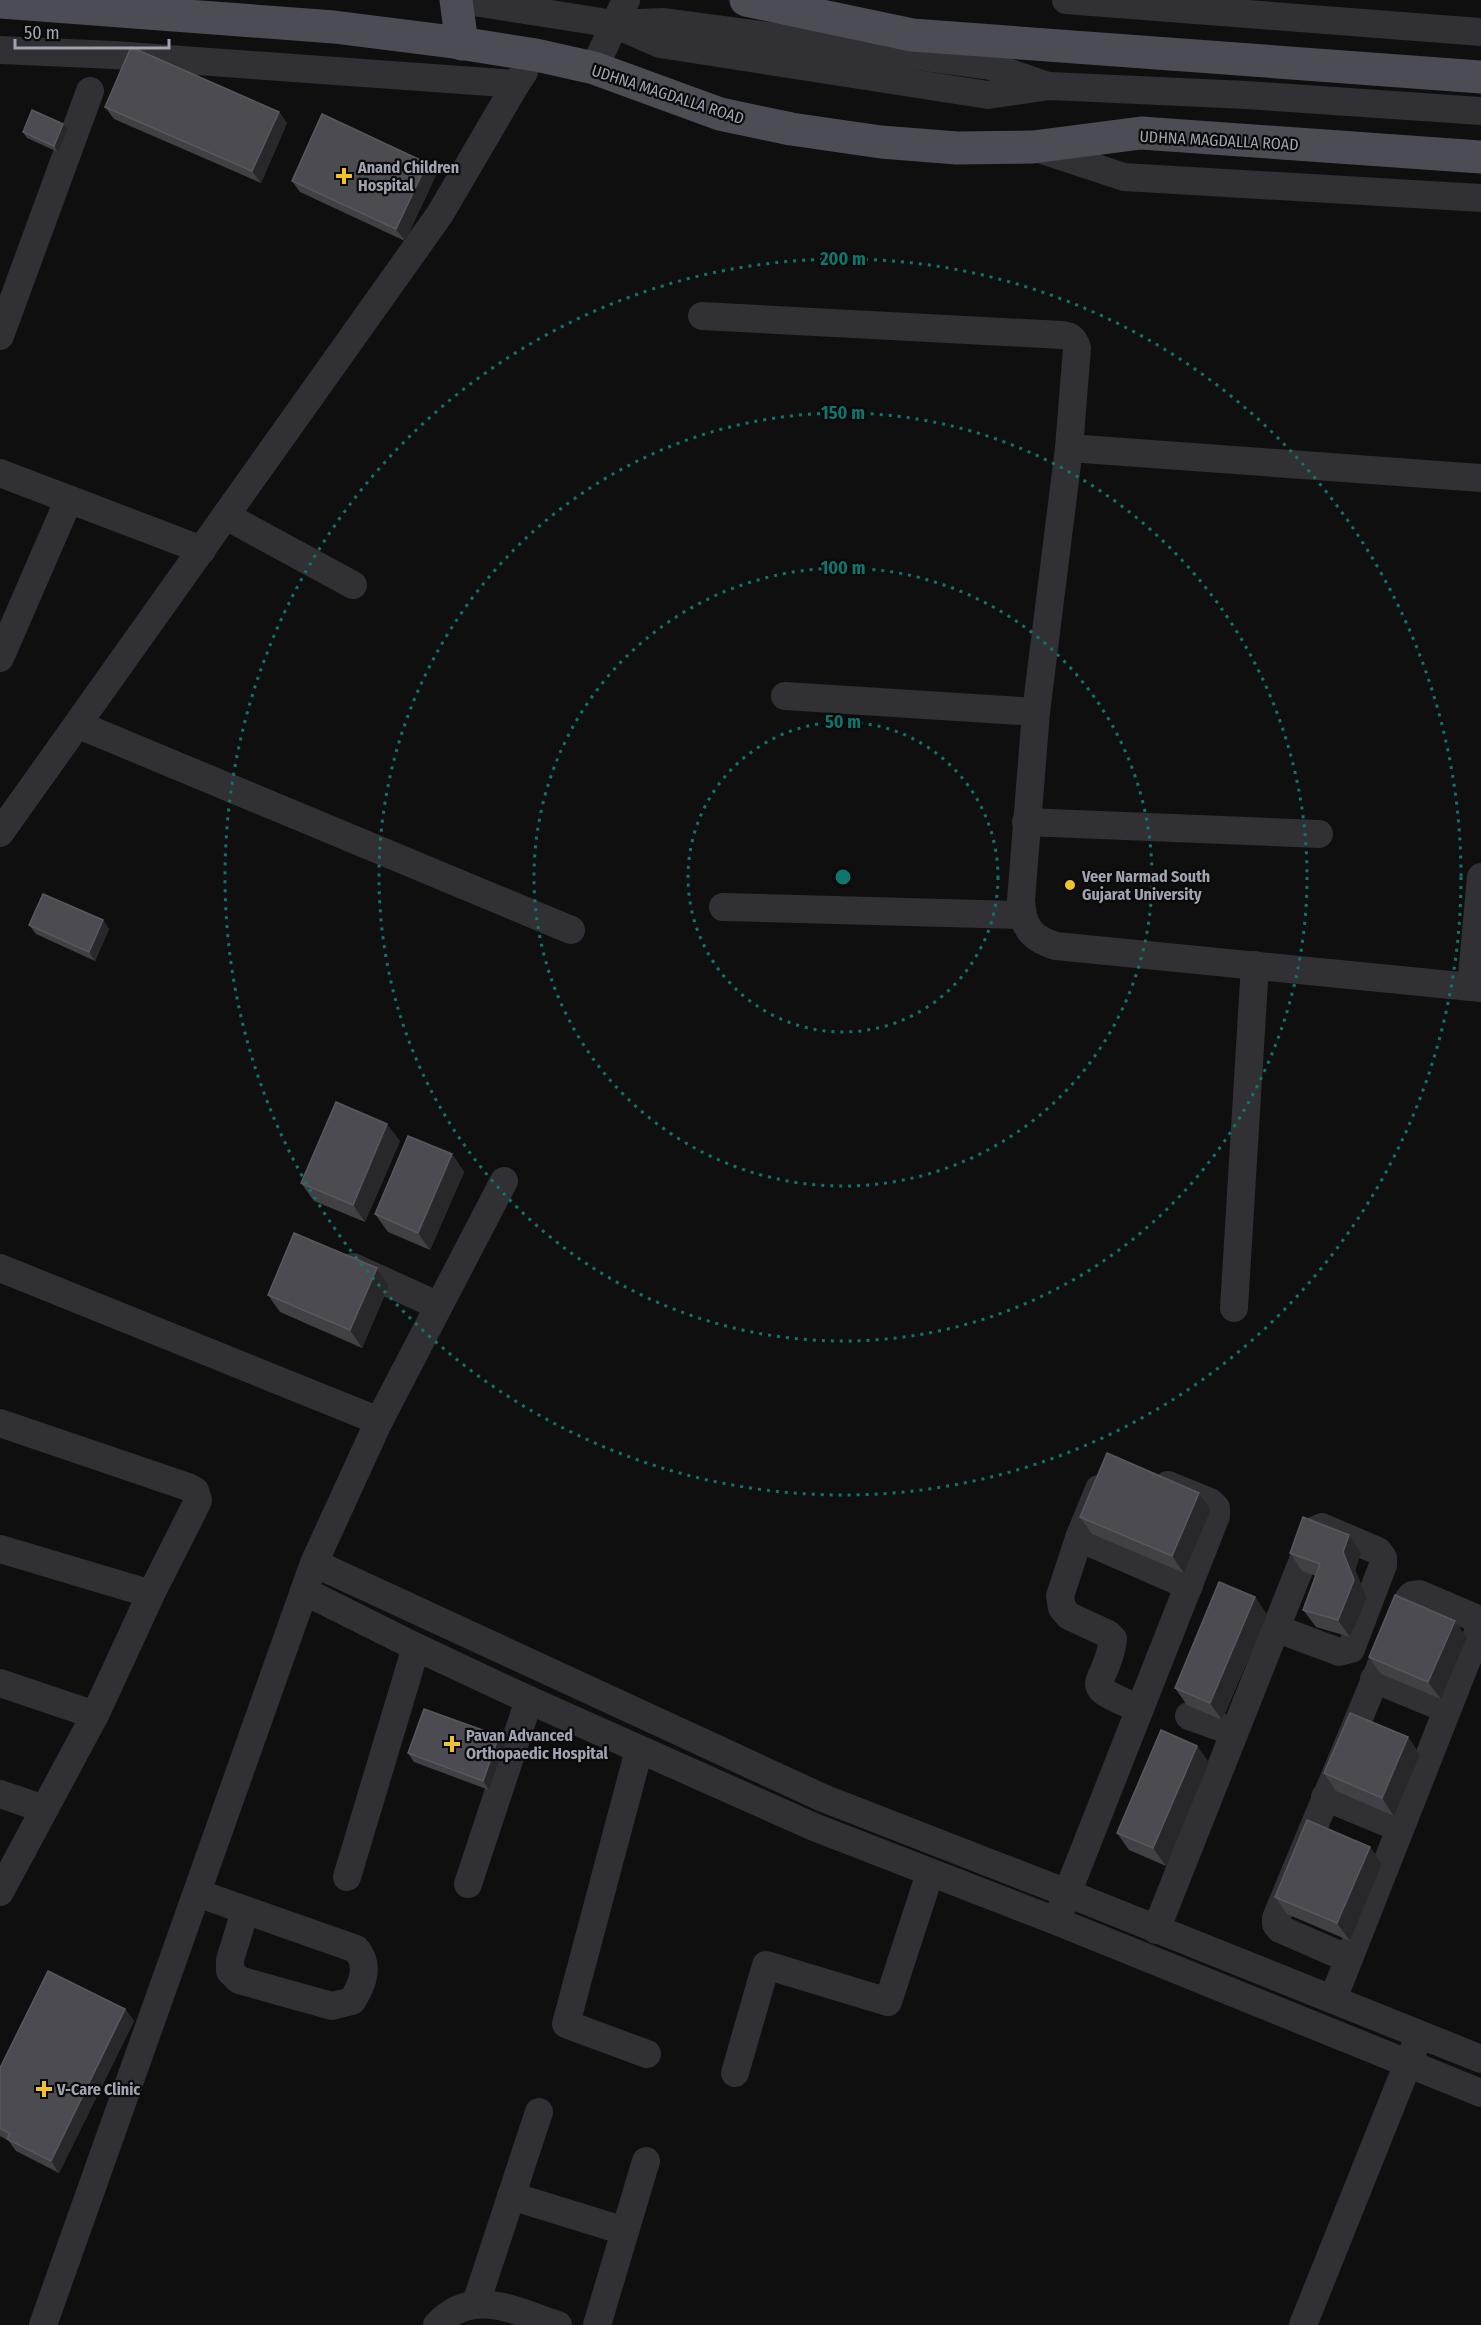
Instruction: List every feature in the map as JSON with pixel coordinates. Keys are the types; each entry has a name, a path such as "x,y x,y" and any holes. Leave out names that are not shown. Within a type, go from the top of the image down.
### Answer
{"main road":[{"path":"456,0 462,44"},
{"path":"746,0 912,35 1481,77"},
{"name":"UDHNA MAGDALLA ROAD","path":"0,2 334,27 462,44 594,68 720,114 791,129 881,142 957,148 1033,147 1141,133 1481,157"}],"street":[{"path":"461,0 620,12 660,44 988,95 1050,86 1246,95 1481,111"},
{"path":"1065,0 1481,32"},
{"path":"594,68 620,12"},
{"path":"0,50 114,55 516,84"},
{"path":"0,832 79,725 440,214 516,84 536,56"},
{"path":"0,336 90,91"},
{"path":"1033,147 1124,177 1481,198"},
{"path":"702,316 1068,336 1075,341 1077,348 1068,448 1036,712 1021,900 1022,915 1028,929 1041,942 1056,946 1476,987 1481,877"},
{"path":"1068,448 1481,478"},
{"path":"0,473 202,550"},
{"path":"0,658 69,499"},
{"path":"226,516 353,585"},
{"path":"785,696 1036,712"},
{"path":"79,725 571,930"},
{"path":"1026,822 1319,834"},
{"path":"723,907 1022,915"},
{"path":"1234,1308 1255,965"},
{"path":"43,2325 314,1563 379,1421 504,1181"},
{"path":"325,1255 439,1306"},
{"path":"0,1268 379,1421"},
{"path":"0,1423 188,1487 195,1491 198,1500 95,1715 0,1892"},
{"path":"1112,1465 1107,1470 1079,1538 1060,1596 1062,1608 1069,1616 1108,1634 1113,1639 1112,1647 1098,1680 1099,1688 1106,1695 1140,1709"},
{"path":"1056,1921 1216,1516 1216,1508 1210,1502 1139,1473"},
{"path":"1156,1930 1275,1628 1317,1527 1322,1527 1378,1551 1383,1558 1383,1565 1351,1649 1339,1652 1275,1628"},
{"path":"1079,1538 1189,1586"},
{"path":"0,1549 151,1594"},
{"path":"314,1563 822,1798 1067,1893 1481,2059"},
{"path":"304,1591 529,1700 814,1827 1056,1921 1481,2093"},
{"path":"1333,1999 1349,1959 1447,1709 1480,1627 1478,1620 1419,1594 1412,1595 1408,1600 1276,1918 1276,1924 1280,1929 1349,1959"},
{"path":"347,1877 416,1647"},
{"path":"1374,1679 1447,1709"},
{"path":"0,1683 95,1715"},
{"path":"468,1884 529,1700"},
{"path":"1189,1716 1234,1732"},
{"path":"639,1750 566,2024 647,2054"},
{"path":"0,1794 44,1809"},
{"path":"1325,1797 1400,1828"},
{"path":"735,2073 766,1965 888,2002 930,1873"},
{"path":"197,1893 356,1949 364,1958 364,1971 352,2001 332,2006 239,1980 230,1971 230,1960 245,1911"},
{"path":"1303,2325 1419,2034"},
{"path":"476,2303 538,2112"},
{"path":"597,2325 646,2161"},
{"path":"511,2196 625,2231"},
{"path":"437,2325 452,2312 476,2303 495,2304 558,2325"}],"building":[{"path":"131,47 279,112 252,171 105,107"},
{"path":"32,110 63,124 54,146 23,132"},
{"path":"322,114 427,163 396,229 292,181"},
{"path":"43,894 103,920 89,952 29,925"},
{"path":"336,1102 387,1124 353,1205 301,1183"},
{"path":"408,1136 452,1154 418,1233 375,1214"},
{"path":"294,1233 377,1268 350,1330 268,1295"},
{"path":"1107,1453 1199,1493 1172,1556 1080,1517"},
{"path":"1303,1517 1349,1535 1343,1552 1354,1580 1338,1620 1303,1610 1320,1564 1290,1553"},
{"path":"1219,1582 1255,1597 1210,1703 1175,1688"},
{"path":"1395,1595 1455,1621 1428,1682 1369,1657"},
{"path":"424,1709 499,1736 483,1781 408,1753"},
{"path":"1350,1713 1408,1737 1382,1798 1324,1773"},
{"path":"1161,1730 1197,1746 1153,1848 1117,1833"},
{"path":"1307,1820 1370,1847 1337,1923 1275,1897"},
{"path":"48,1971 125,2009 51,2161 7,2139 10,2134 0,2128 0,2068"}],"place":[{"name":"Anand Children Hospital","path":"344,176"},
{"name":"Veer Narmad South Gujarat University","path":"1070,885"},
{"name":"Pavan Advanced Orthopaedic Hospital","path":"452,1744"},
{"name":"V-Care Clinic","path":"44,2089"}]}
